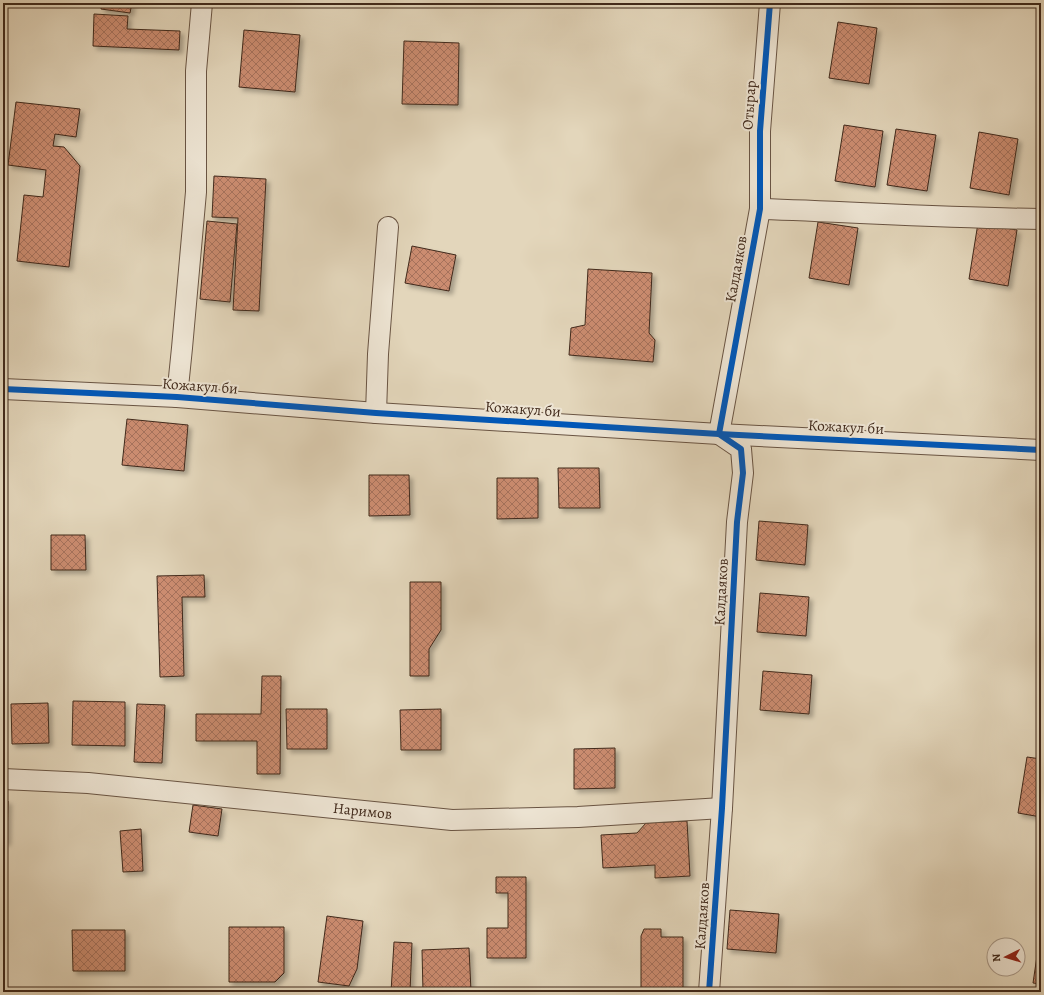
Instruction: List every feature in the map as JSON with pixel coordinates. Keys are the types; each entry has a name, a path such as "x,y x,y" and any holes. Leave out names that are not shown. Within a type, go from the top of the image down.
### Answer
{"street":[{"path":"177,396 196,192 196,71 202,3"},
{"name":"Отырар","path":"760,209 760,131 770,3"},
{"path":"760,209 986,219 1041,219"},
{"name":"Калдаяков","path":"709,992 722,808 737,522 743,473 741,449 720,434 760,209"},
{"path":"376,413 378,354 388,226"},
{"name":"Кожакул би","path":"3,389 177,396 376,413 720,434 1041,450"},
{"name":"Наримов","path":"3,779 88,783 452,820 578,817 722,808"}],"building":[{"path":"102,3 132,3 130,13 101,9"},
{"path":"94,14 128,16 127,29 180,31 179,50 93,46"},
{"path":"838,22 877,28 869,84 829,78"},
{"path":"244,30 300,35 295,92 239,87"},
{"path":"404,41 459,43 458,105 402,104"},
{"path":"16,102 80,109 76,137 55,134 53,146 64,147 80,166 69,267 17,261 24,195 43,197 46,170 8,165"},
{"path":"844,125 883,131 875,187 835,181"},
{"path":"896,129 936,135 927,191 887,185"},
{"path":"979,132 1018,139 1009,195 970,188"},
{"path":"214,176 266,179 259,311 233,310 238,218 212,217"},
{"path":"207,221 237,224 230,302 200,299"},
{"path":"818,222 858,228 849,285 809,278"},
{"path":"978,223 1017,230 1008,286 969,279"},
{"path":"412,246 456,255 449,291 405,283"},
{"path":"588,269 652,273 649,333 655,340 653,362 569,355 571,328 585,325"},
{"path":"127,419 188,425 184,471 122,465"},
{"path":"558,468 599,468 600,508 559,508"},
{"path":"369,475 409,475 410,515 369,516"},
{"path":"497,478 538,478 538,518 497,519"},
{"path":"1041,500 1041,528 1037,528"},
{"path":"759,521 808,525 805,565 756,560"},
{"path":"51,535 85,535 86,570 51,570"},
{"path":"204,575 205,597 182,597 184,676 160,677 157,576"},
{"path":"410,582 441,582 441,630 429,649 429,676 410,676"},
{"path":"760,593 809,597 806,636 757,632"},
{"path":"1041,599 1041,625 1037,624"},
{"path":"763,671 812,675 809,714 760,710"},
{"path":"262,676 281,676 280,774 257,774 257,741 196,741 196,714 261,714"},
{"path":"73,701 125,702 125,746 72,745"},
{"path":"48,703 49,743 12,744 11,704"},
{"path":"137,704 165,705 162,763 134,762"},
{"path":"286,709 327,709 327,749 287,749"},
{"path":"441,709 441,750 401,750 400,710"},
{"path":"615,748 615,788 574,789 574,749"},
{"path":"1027,757 1041,759 1041,817 1018,813"},
{"path":"3,800 8,801 7,842 3,842"},
{"path":"193,805 222,809 218,836 189,832"},
{"path":"687,821 690,876 655,878 655,865 603,868 601,835 637,833 646,823"},
{"path":"141,829 143,871 123,872 120,831"},
{"path":"496,877 526,877 526,958 487,958 487,928 508,928 508,893 496,893"},
{"path":"730,910 779,914 776,953 727,949"},
{"path":"327,916 363,921 357,969 349,986 318,982"},
{"path":"229,927 284,927 284,973 275,982 229,982"},
{"path":"644,929 661,929 661,937 683,937 683,992 641,992 641,936"},
{"path":"1041,929 1041,984 1033,983"},
{"path":"72,930 125,930 125,971 73,971"},
{"path":"394,942 412,943 410,992 391,992"},
{"path":"469,948 471,991 423,992 422,950"}],"cycle path":[{"path":"709,992 722,808 737,522 743,473 741,449 719,434 760,209 760,131 770,3"},
{"path":"3,389 177,397 376,413 719,434 1041,450"}]}
